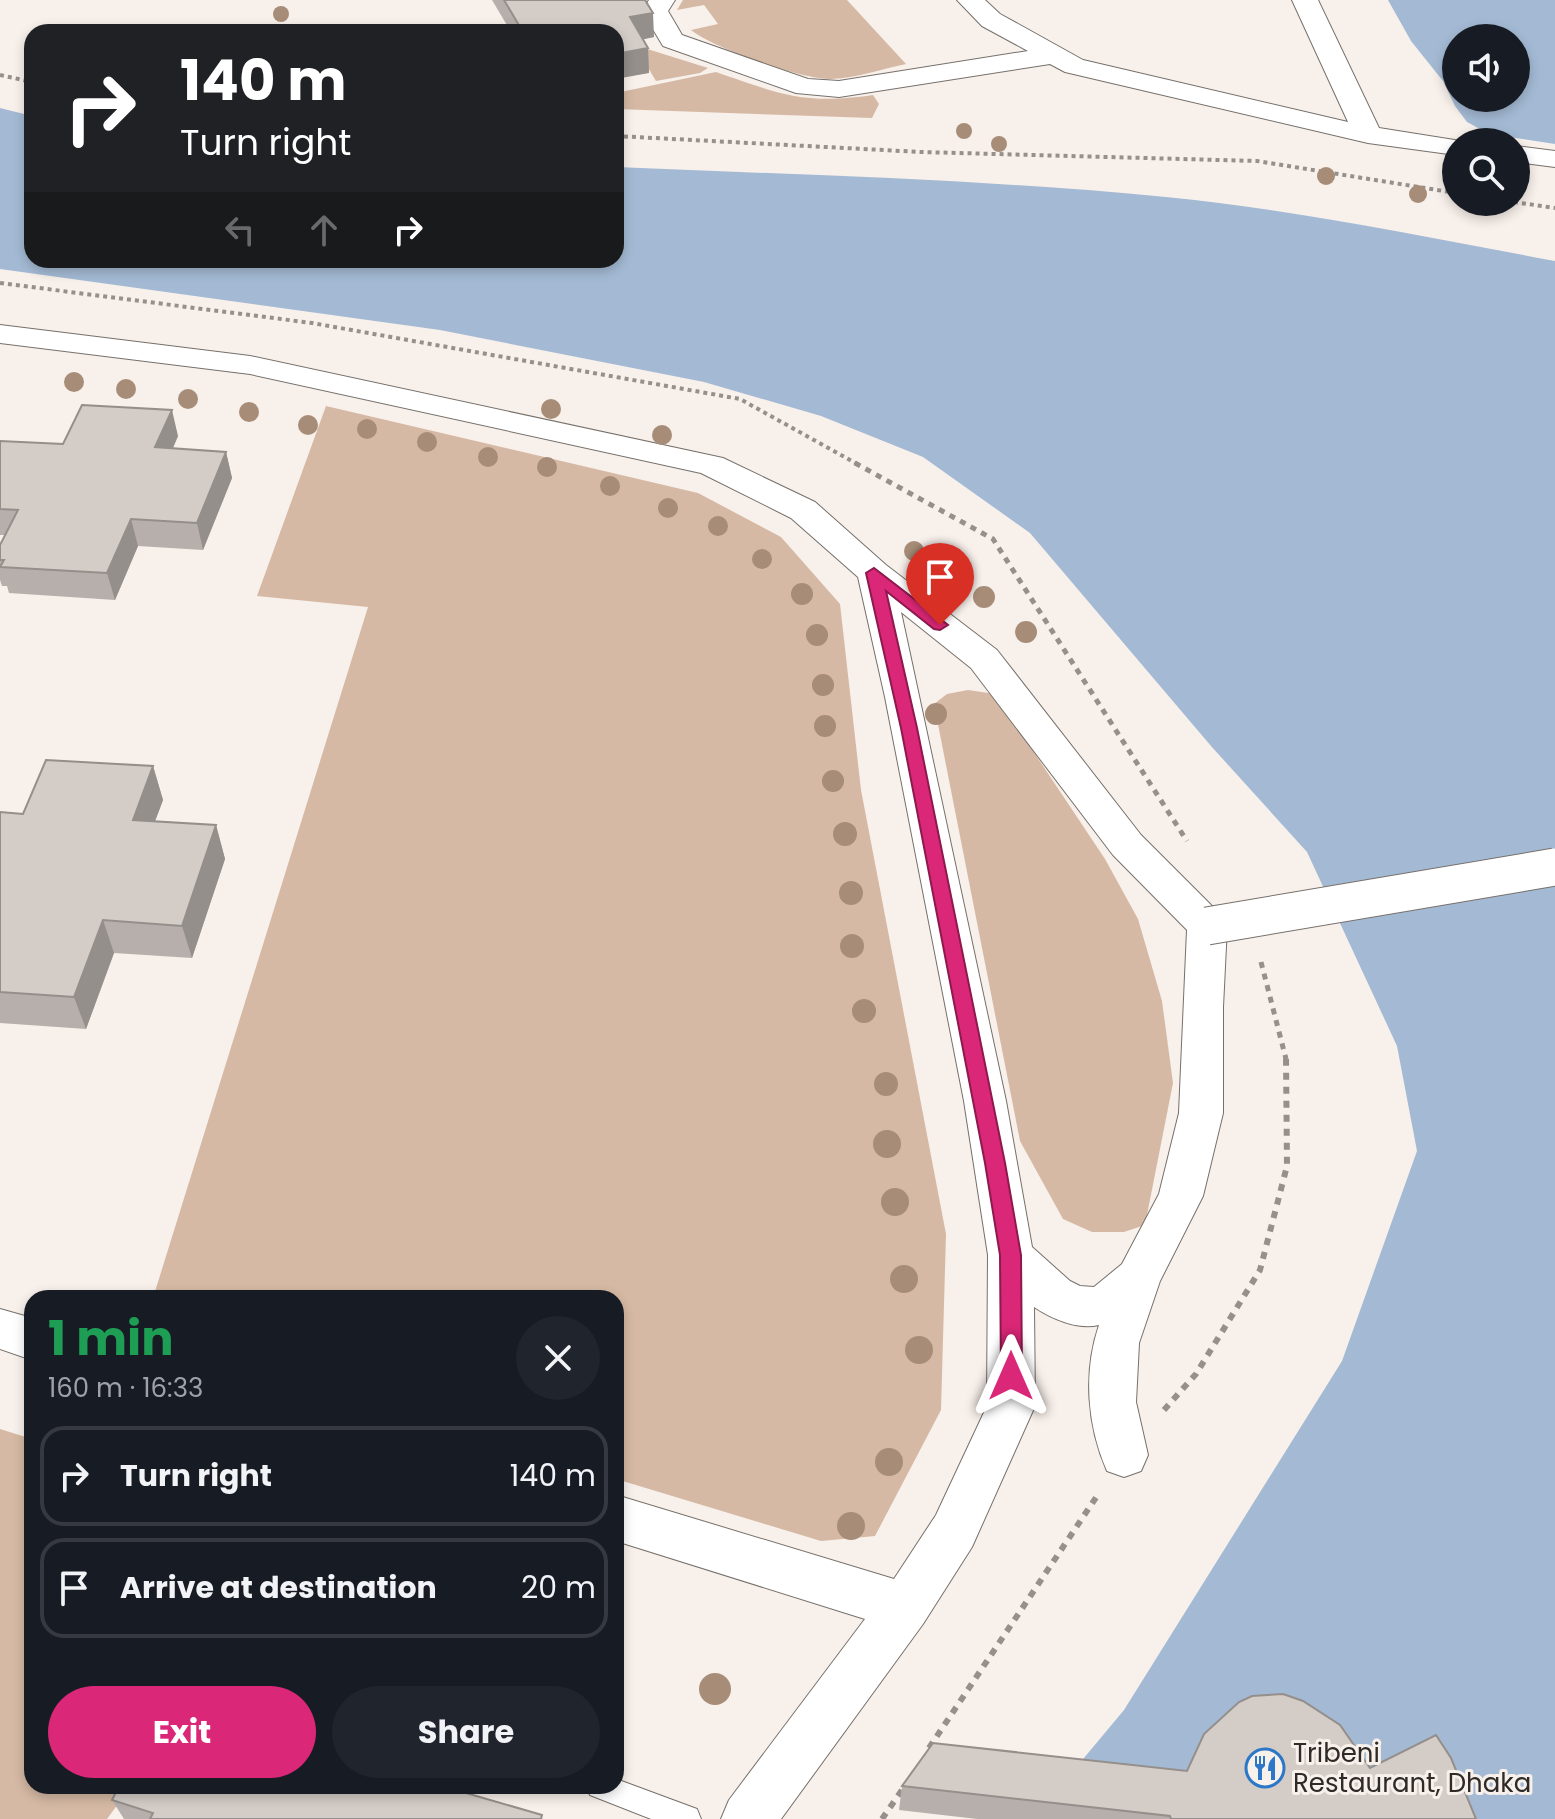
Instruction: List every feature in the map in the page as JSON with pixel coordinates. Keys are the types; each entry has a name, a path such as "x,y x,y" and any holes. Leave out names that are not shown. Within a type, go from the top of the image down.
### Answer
{"street":[{"path":"662,0 655,11 672,40 806,87 839,89 1054,55"},
{"path":"970,0 991,20 1074,66 1368,135 1442,145"},
{"path":"1305,0 1368,135"},
{"path":"1530,156 1555,159"},
{"path":"0,334 250,365 711,465 803,510 874,573 984,659 1127,845 1207,926 1201,1113 1181,1196 1138,1278 1116,1343 1112,1402 1124,1455"},
{"path":"748,1819 905,1607 954,1531 1011,1406 1011,1255 978,1070 903,697 874,573"},
{"path":"1207,926 1555,867"},
{"path":"1011,1255 1039,1287 1079,1307 1106,1304 1138,1278"},
{"path":"0,1329 24,1336"},
{"path":"624,1520 905,1607"}],"lane":[{"path":"620,1794 687,1819"}],"path":[{"path":"0,75 24,80"},
{"path":"624,136 921,152 1257,161 1442,191"},
{"path":"1530,204 1555,208"},
{"path":"0,283 312,323 740,399 993,539 1189,845"},
{"path":"922,1759 1124,1455 1196,1374 1260,1270 1287,1166 1286,1049 1259,954"},
{"path":"882,1819 905,1785 920,1787"}],"shaded area":[{"path":"683,0 847,0 906,64 832,79 780,69 738,54 691,30 718,24 704,5 677,10"},
{"path":"641,47 708,68 700,73 656,81 641,56"},
{"path":"716,72 792,96 828,99 873,95 879,104 872,118 624,109 624,91"},
{"path":"326,406 698,493 781,537 840,604 861,790 946,1234 941,1410 875,1536 821,1541 624,1481 624,1290 155,1290 368,607 257,596"},
{"path":"968,690 995,694 1105,859 1138,919 1162,1001 1173,1083 1145,1225 1124,1232 1092,1232 1063,1219 1020,1141 934,704 947,694"},
{"path":"0,1429 24,1436 24,1794 125,1794 107,1819 0,1819"}],"water":[{"path":"1388,0 1555,0 1555,144 1530,140 1530,128 1478,128 1467,122 1460,112 1530,112 1530,24 1442,24 1442,80 1411,41"},
{"path":"0,108 24,114 24,268 624,268 624,167 960,182 1166,197 1313,217 1555,261 1555,1819 1033,1819 1124,1710 1342,1361 1417,1151 1397,1046 1307,852 1211,746 1030,533 923,457 821,416 704,382 440,330 0,269"}],"building":[{"path":"504,0 645,0 653,13 630,17 648,48 624,52 624,24 518,24"},
{"path":"82,405 172,410 155,447 226,452 197,523 131,519 107,573 0,567 4,560 0,560 0,545 18,510 0,509 0,441 63,444"},
{"path":"46,760 153,766 133,820 216,825 182,926 103,920 74,997 0,992 0,812 23,814"},
{"name":"Tribeni Restaurant, Dhaka","path":"1283,1694 1303,1701 1340,1725 1370,1768 1436,1735 1451,1758 1476,1819 1171,1819 1170,1816 902,1786 933,1743 1187,1771 1204,1734 1239,1702 1252,1696"},
{"path":"115,1794 470,1794 542,1815 541,1819 150,1819 153,1813 112,1800"}],"place":[{"name":"Tribeni Restaurant, Dhaka","path":"1265,1768"}],"route":[{"path":"940,625 874,573 903,697 985,1101 1011,1255 1011,1376"}]}
